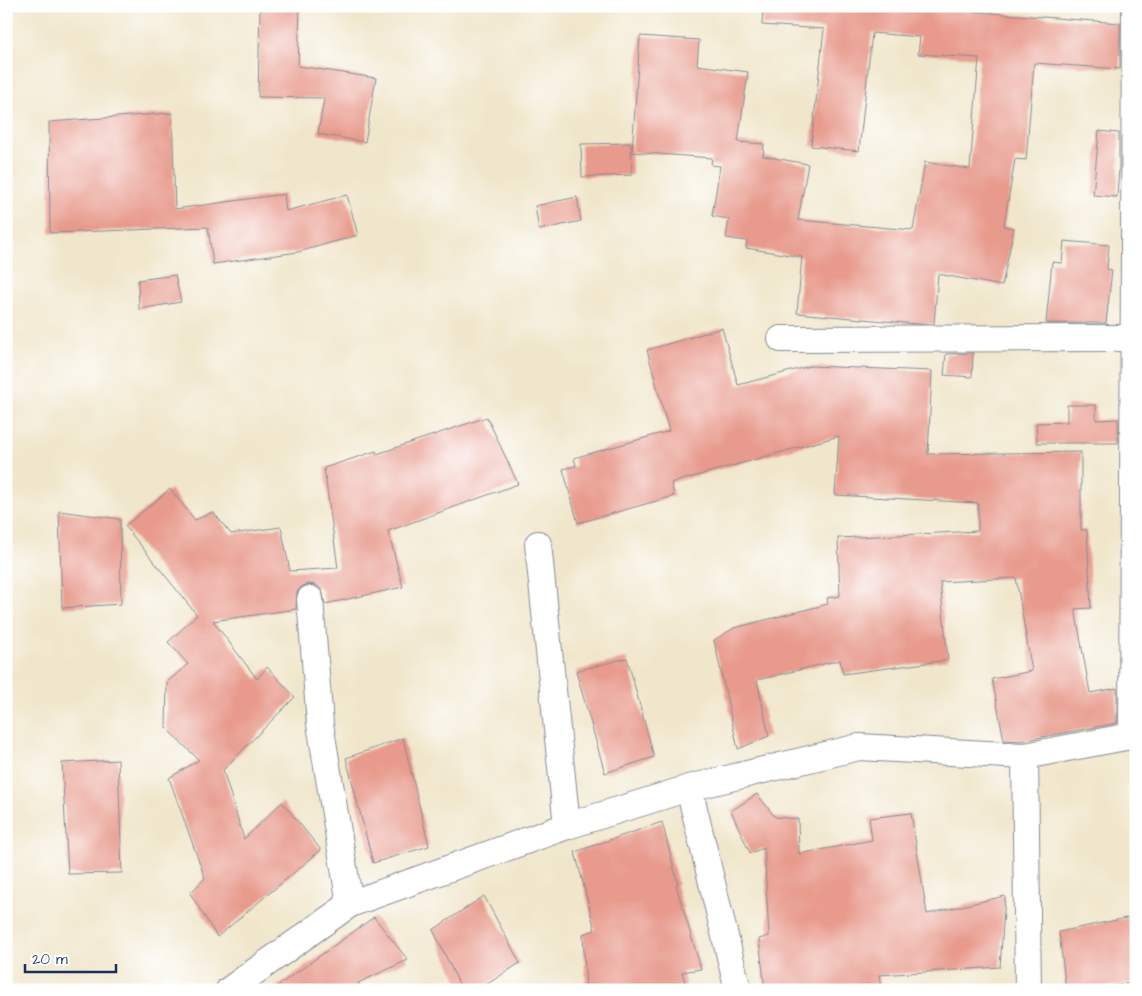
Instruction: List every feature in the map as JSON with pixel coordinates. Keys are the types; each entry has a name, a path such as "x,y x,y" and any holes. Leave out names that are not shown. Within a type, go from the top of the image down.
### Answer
{"street":[{"path":"229,990 350,904 567,826 689,788 859,747 1025,756 1134,736 1133,338 1135,6"},
{"path":"781,339 1133,338"},
{"path":"538,544 567,826"},
{"path":"310,599 320,724 350,904"},
{"path":"1025,756 1028,990"},
{"path":"689,788 738,990"}],"building":[{"path":"260,6 300,6 298,66 376,78 365,142 318,134 324,98 258,97"},
{"path":"763,6 901,6 1120,23 1120,69 1034,63 1026,160 1015,159 1004,226 1014,228 1002,286 938,274 934,324 797,313 802,257 746,248 747,241 726,238 729,219 712,216 720,166 711,165 712,158 632,152 640,36 699,40 697,65 748,72 738,142 764,144 763,156 808,164 798,220 913,230 925,162 970,169 979,58 918,54 920,37 872,33 859,151 811,146 824,29 762,25"},
{"path":"172,113 175,209 284,194 286,211 347,195 358,235 298,252 213,264 208,227 50,233 49,122"},
{"path":"1099,131 1119,133 1117,197 1093,195"},
{"path":"631,143 632,175 582,177 581,144"},
{"path":"577,197 581,221 539,230 535,206"},
{"path":"1064,241 1109,245 1107,269 1112,270 1106,323 1046,323 1052,262 1062,263"},
{"path":"175,275 181,302 139,309 138,280"},
{"path":"722,328 738,385 810,366 932,371 928,454 1081,452 1081,530 1087,530 1091,608 1075,609 1090,693 1117,688 1117,723 1021,741 1004,740 992,679 1032,671 1016,578 940,582 948,660 843,674 840,660 757,680 769,736 738,749 714,640 734,628 828,604 827,598 840,596 838,538 978,531 978,503 835,495 839,436 671,483 674,496 578,523 563,469 576,466 574,458 669,431 647,350"},
{"path":"973,353 972,377 944,375 946,354"},
{"path":"1067,405 1096,405 1096,420 1118,419 1118,443 1037,443 1036,423 1067,422"},
{"path":"487,417 518,484 388,531 403,587 325,604 322,590 316,585 308,584 301,587 297,592 296,609 213,621 257,679 267,667 295,697 223,770 244,839 282,802 321,850 217,937 190,893 205,878 169,778 199,760 166,728 167,682 188,664 168,642 197,615 125,526 170,489 195,520 213,512 231,534 281,527 290,571 338,568 324,468 376,451 377,454"},
{"path":"59,511 120,519 121,604 62,608"},
{"path":"627,658 654,757 605,773 576,671"},
{"path":"403,738 429,846 373,863 346,758"},
{"path":"118,760 122,873 68,874 62,763"},
{"path":"757,794 775,817 798,819 799,854 872,840 869,818 911,813 927,914 1005,896 1000,967 879,975 881,990 765,990 759,939 769,936 764,848 750,853 731,811"},
{"path":"662,822 678,884 676,885 701,969 682,972 687,990 586,990 583,934 595,930 575,852"},
{"path":"484,896 520,963 478,990 462,990 433,930"},
{"path":"1136,916 1136,982 1092,990 1066,990 1059,932"},
{"path":"374,917 408,960 358,983 362,990 272,990"}]}
